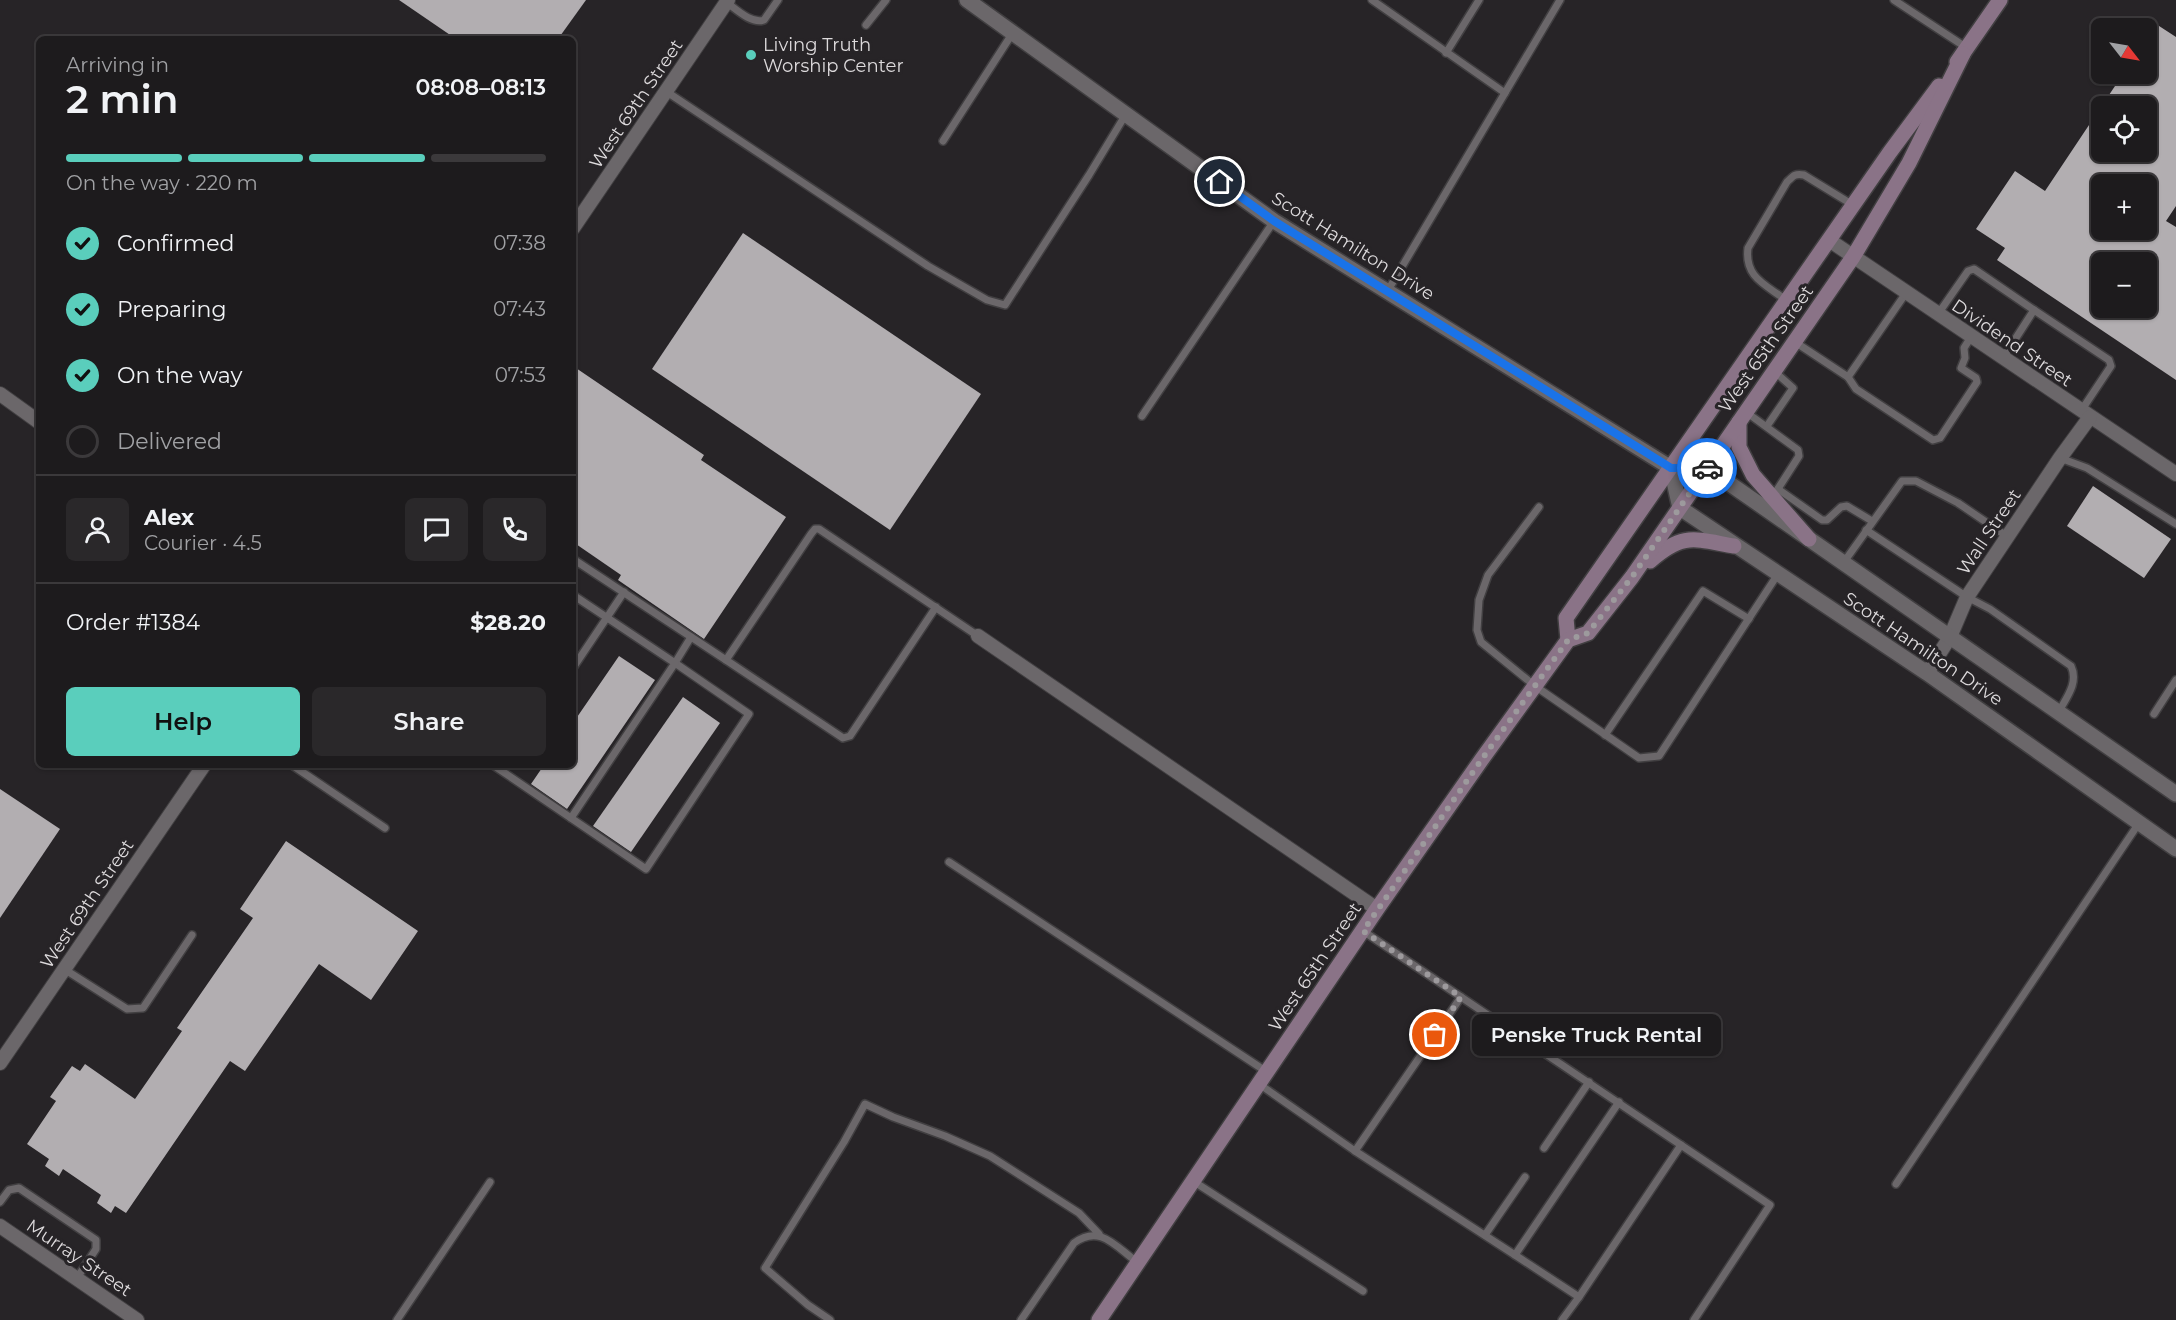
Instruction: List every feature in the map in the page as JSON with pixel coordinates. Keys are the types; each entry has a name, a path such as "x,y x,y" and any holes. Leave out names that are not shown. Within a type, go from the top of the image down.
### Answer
{"main road":[{"name":"West 65th Street","path":"1568,640 1566,618 1890,152 2000,0"},
{"name":"West 65th Street","path":"1099,1320 1377,909 1535,686 1568,640 1588,633 1632,577 1853,256 1909,163 1965,51"},
{"path":"1742,417 1739,447 1753,475 1809,539"},
{"path":"1632,577 1662,550 1680,540 1698,540 1734,546"}],"street":[{"name":"Scott Hamilton Drive","path":"967,0 1274,221 1671,468"},
{"name":"West 69th Street","path":"576,224 727,1"},
{"name":"Dividend Street","path":"1829,240 2176,474"},
{"path":"0,394 36,420"},
{"name":"Wall Street","path":"1927,673 1950,637 1967,597 2060,458 2086,414"},
{"path":"1680,508 1671,468 1707,468 1772,498"},
{"name":"Scott Hamilton Drive","path":"1680,508 1927,673 2176,849"},
{"name":"Scott Hamilton Drive","path":"1809,539 2176,794"},
{"path":"978,636 1377,909"},
{"name":"West 69th Street","path":"0,1063 202,768"},
{"name":"Murray Street","path":"0,1226 137,1320"}],"lane":[{"path":"727,1 753,20 759,21 764,20 778,0"},
{"path":"866,25 886,0"},
{"path":"1372,0 1505,93"},
{"path":"1446,53 1479,0"},
{"path":"1387,292 1560,0"},
{"path":"1894,0 1965,51"},
{"path":"943,141 1012,34"},
{"path":"667,92 928,266 987,300 1005,305 1127,113"},
{"path":"1787,301 1762,284 1749,270 1746,260 1748,248 1787,182 1793,175 1804,176 1854,206"},
{"path":"1142,416 1274,221"},
{"path":"1938,314 1968,271 1974,269 2109,360 2111,366 2086,414"},
{"path":"1848,378 1906,292"},
{"path":"2002,358 2034,310"},
{"path":"1794,341 1848,378 1856,388 1933,440 1940,438 1977,381 1961,368 1965,358 1964,348 1971,336"},
{"path":"1767,426 1793,388 1774,371"},
{"path":"1742,417 1767,426 1798,450 1799,456 1772,498 1822,520 1827,520 1841,507 1847,506 1872,521"},
{"path":"2060,458 2087,468 2176,524"},
{"path":"1843,563 1902,481 1916,481 1958,503 2008,537"},
{"path":"1539,507 1488,575 1479,600 1477,618 1477,630 1481,642 1535,686 1639,758 1659,756 1778,574"},
{"path":"726,660 814,530 819,529 978,636"},
{"path":"1866,530 1967,597 1990,609 2071,666 2074,672 2074,682 2058,713"},
{"path":"576,560 843,738 846,738 936,607"},
{"path":"1605,735 1703,591 1749,619"},
{"path":"576,664 624,592"},
{"path":"497,768 646,869 749,714 576,597"},
{"path":"571,818 691,637"},
{"path":"2154,714 2176,680"},
{"path":"295,768 385,828"},
{"path":"503,772 506,768"},
{"path":"1896,1184 2139,823"},
{"path":"949,862 1263,1078 1355,1151 1579,1297"},
{"path":"1363,931 1770,1205 1694,1320"},
{"path":"64,969 127,1009 143,1008 192,935"},
{"path":"1355,1151 1461,997"},
{"path":"1544,1148 1589,1082"},
{"path":"1515,1254 1619,1102"},
{"path":"830,1320 808,1305 765,1268 844,1142 865,1104 990,1156 1079,1214 1099,1234 1137,1262"},
{"path":"1562,1320 1681,1144"},
{"path":"1485,1235 1525,1177"},
{"path":"1193,1181 1363,1291"},
{"path":"396,1320 490,1182"},
{"path":"0,1202 9,1190 19,1188 96,1240 96,1249 77,1278"},
{"path":"1021,1320 1074,1243 1085,1235 1099,1234"}],"building":[{"path":"399,0 586,0 560,36 452,36"},
{"path":"2157,25 2176,37 2176,206 2166,221 2176,227 2176,380 1997,260 2005,248 1976,229 2015,171 2045,191 2091,122 2091,162 2157,162 2157,96 2108,96 2116,84 2157,84"},
{"path":"743,233 981,394 890,530 652,369"},
{"path":"576,368 704,455 701,460 786,517 704,639 618,580 621,575 576,544"},
{"path":"2093,486 2171,539 2144,578 2067,526"},
{"path":"619,656 655,680 567,809 531,784 542,768 576,768 576,719"},
{"path":"683,697 720,723 631,852 593,826"},
{"path":"0,789 60,829 0,918"},
{"path":"286,841 418,931 371,1000 319,964 245,1071 230,1061 126,1213 115,1206 111,1213 97,1203 101,1195 63,1169 59,1176 45,1166 49,1159 27,1144 56,1101 50,1097 72,1066 80,1071 85,1064 135,1099 182,1031 177,1028 253,918 240,909"}],"way so far":[{"path":"1435,1035 1461,997 1363,931 1568,640 1588,633 1632,577 1707,468"}],"place":[{"name":"Living Truth Worship Center","path":"751,55"},
{"name":"Penske Truck Rental","path":"1435,1035"}],"route":[{"path":"1220,182 1274,221 1671,468 1707,468"}]}
